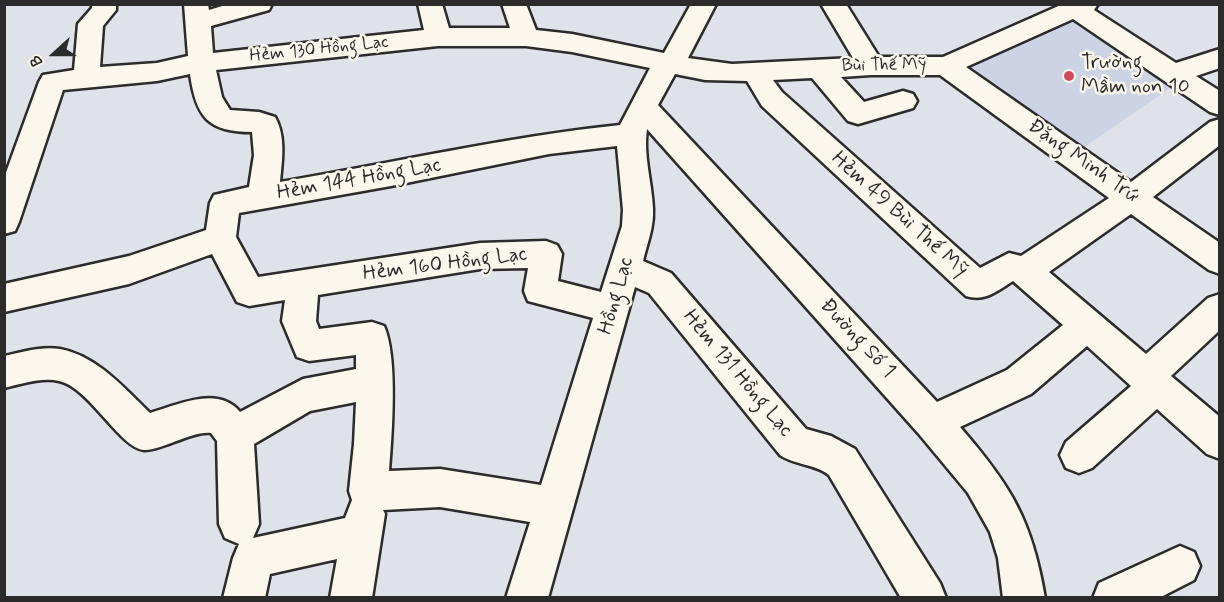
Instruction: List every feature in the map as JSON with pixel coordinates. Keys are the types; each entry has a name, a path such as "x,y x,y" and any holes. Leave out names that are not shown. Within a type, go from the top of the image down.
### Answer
{"street":[{"path":"86,77 92,24 104,10 104,4"},
{"path":"200,63 197,13 260,4"},
{"path":"430,4 438,37"},
{"path":"514,4 526,37"},
{"name":"Hồng Lạc","path":"527,597 626,268 638,218 638,121 658,77 671,63 704,4"},
{"path":"833,4 871,66"},
{"path":"1081,7 1220,105"},
{"name":"Bùi Thế Mỹ","path":"671,63 705,71 756,72 871,66 946,66 1081,7"},
{"name":"Hẻm 130 Hồng Lạc","path":"7,206 52,82 157,72 200,63 438,37 526,37 572,43 671,63"},
{"path":"1174,74 1220,57"},
{"name":"Hẻm 144 Hồng Lạc","path":"200,63 213,111 221,119 231,122 256,120 265,124 268,155 263,197 422,170 638,121"},
{"name":"Đặng Minh Trứ","path":"946,66 1220,261"},
{"path":"818,68 858,114 903,101"},
{"name":"Hẻm 49 Bùi Thế Mỹ","path":"756,72 764,90 772,99 978,286 1009,266 1025,271"},
{"name":"Đường Số 1","path":"638,121 933,422 981,480 999,509 1018,558 1024,597"},
{"path":"1220,129 1133,197 1025,271 1220,441"},
{"path":"4,297 129,270 220,238 225,203 263,197"},
{"name":"Hẻm 160 Hồng Lạc","path":"220,238 249,292 480,256 546,254 540,291 613,309"},
{"name":"Hẻm 131 Hồng Lạc","path":"626,268 660,283 793,442 804,448 832,454 842,462 925,597"},
{"path":"303,283 299,321 309,346 372,337 373,444 362,534 351,597"},
{"path":"1079,455 1152,382 1220,308"},
{"path":"933,422 1019,382 1088,326"},
{"path":"4,372 41,365 63,366 73,370 82,374 144,432 205,415 220,416 236,435 246,541 244,597"},
{"path":"236,435 303,396 374,382"},
{"path":"368,491 440,488 554,506"},
{"path":"246,541 362,534"},
{"path":"1114,597 1180,566"}],"shaded area":[{"name":"Trường Mầm non 10","path":"1077,18 1176,84 1080,150 963,69"}],"place":[{"name":"Trường Mầm non 10","path":"1069,76"}]}
